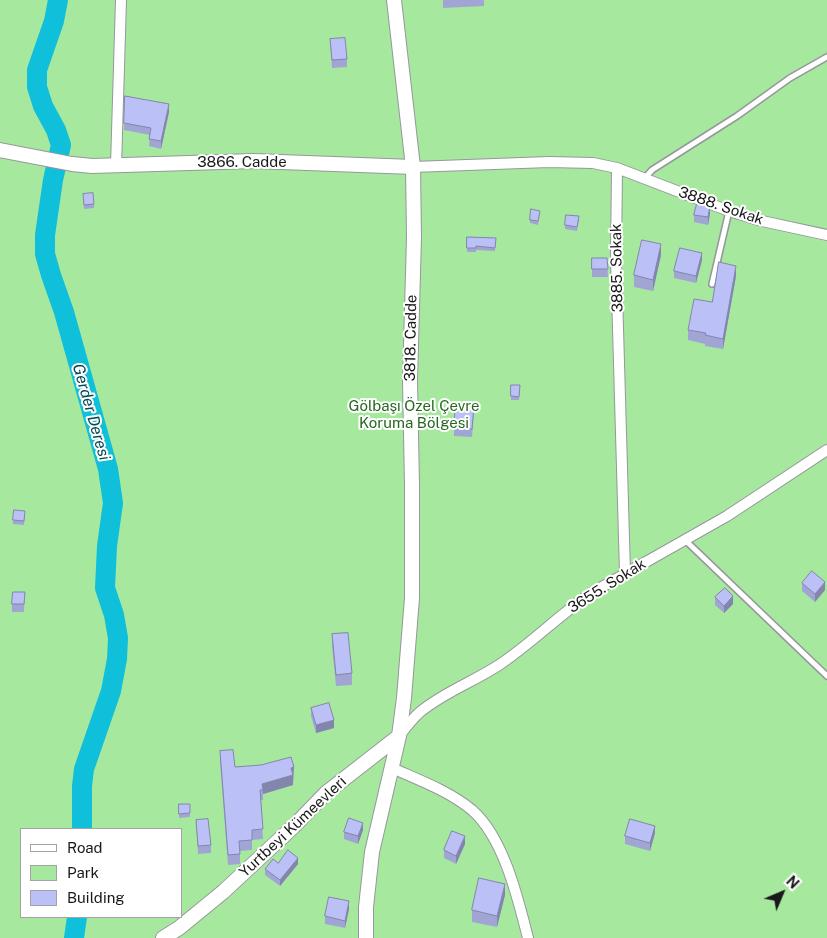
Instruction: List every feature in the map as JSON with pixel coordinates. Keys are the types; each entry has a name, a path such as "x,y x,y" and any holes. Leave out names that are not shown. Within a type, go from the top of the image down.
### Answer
{"street":[{"path":"116,166 121,0"},
{"name":"3818. Cadde","path":"394,0 413,167 414,237 410,381 412,598 399,736"},
{"name":"3866. Cadde","path":"0,150 72,164 116,166 254,161 413,167"},
{"path":"413,167 549,162 593,163 617,168"},
{"name":"3888. Sokak","path":"617,168 729,211 762,221 827,235"},
{"name":"3885. Sokak","path":"617,168 616,258 625,573"},
{"name":"3655. Sokak","path":"399,736 427,707 453,690 498,666 576,603 625,573 727,516 827,450"},
{"path":"366,938 366,907 372,852 399,736"},
{"name":"Yurtbeyi Kümeevleri","path":"163,938 179,928 223,892 294,826 326,793 399,736"},
{"path":"392,768 445,792 471,810 485,824 493,838 514,888 528,938"}],"lane":[{"path":"644,178 652,170 738,116 790,78 827,57"},
{"path":"712,284 729,211"},
{"path":"685,540 827,676"}],"green space":[{"name":"Gölbaşı Özel Çevre Koruma Bölgesi","path":"0,0 827,0 827,938 0,938"}],"building":[{"path":"345,38 347,59 332,60 330,39"},
{"path":"125,96 169,104 161,141 149,139 151,128 124,123"},
{"path":"93,193 94,204 84,205 83,194"},
{"path":"697,204 710,206 708,217 694,215"},
{"path":"531,209 540,211 538,221 530,220"},
{"path":"566,215 579,216 577,227 565,225"},
{"path":"467,237 496,238 495,248 476,246 476,248 467,248"},
{"path":"642,240 661,244 653,280 634,275"},
{"path":"680,248 702,253 696,276 674,271"},
{"path":"592,258 607,258 608,269 592,269"},
{"path":"719,262 736,266 723,339 705,335 706,333 688,330 694,299 712,302"},
{"path":"511,385 520,385 519,397 511,396"},
{"path":"456,403 474,405 472,429 454,428"},
{"path":"14,510 25,511 24,521 13,520"},
{"path":"812,571 825,582 815,594 802,583"},
{"path":"725,588 733,596 724,606 715,597"},
{"path":"13,592 25,592 24,604 12,604"},
{"path":"348,633 352,673 336,675 332,634"},
{"path":"329,703 334,720 316,725 311,708"},
{"path":"233,750 235,767 261,765 291,757 294,767 291,768 293,775 262,784 263,790 260,790 263,829 252,830 252,840 239,841 240,854 228,855 220,751"},
{"path":"179,804 190,804 190,813 179,814"},
{"path":"349,818 363,823 358,836 344,832"},
{"path":"208,819 211,845 198,846 196,820"},
{"path":"630,819 655,826 650,843 625,836"},
{"path":"452,831 465,836 456,856 444,850"},
{"path":"288,850 298,858 280,880 265,869 273,859 278,863"},
{"path":"479,878 505,884 497,916 472,910"},
{"path":"329,897 349,901 345,921 325,916"}],"waterway":[{"name":"Gerder Deresi","path":"58,0 54,21 37,70 37,87 43,106 56,130 61,145 53,180 45,235 45,254 64,312 108,469 113,503 107,546 105,588 114,615 118,638 117,659 111,691 84,769 82,828"},
{"name":"Gerder Deresi","path":"74,938 77,918"}]}
